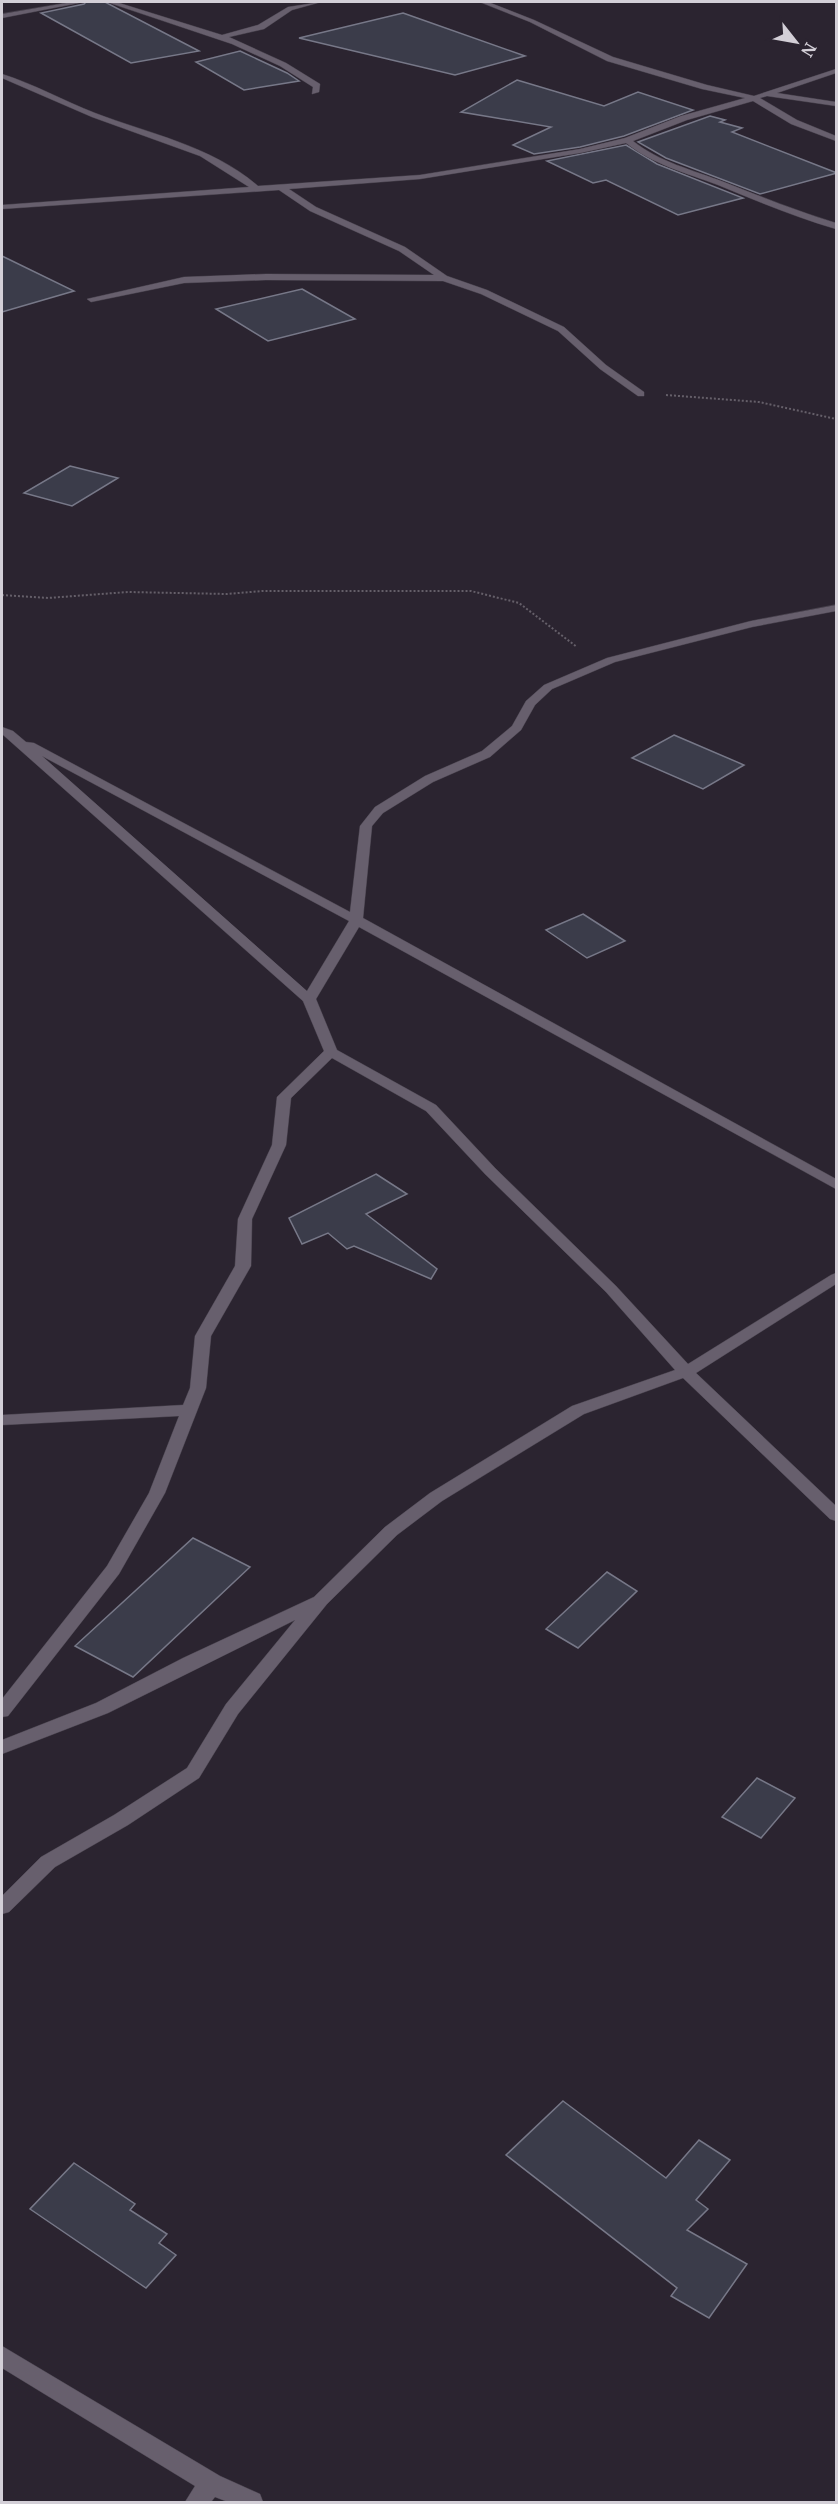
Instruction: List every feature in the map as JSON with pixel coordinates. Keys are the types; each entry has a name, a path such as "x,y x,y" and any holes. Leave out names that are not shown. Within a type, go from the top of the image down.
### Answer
{"street":[{"path":"2,16 81,2"},
{"path":"110,2 222,37 269,56 295,70 317,86 315,92"},
{"path":"222,37 261,27 290,8 318,2"},
{"path":"483,2 532,21 610,59 705,87 754,98 794,122 837,139"},
{"path":"2,207 254,187 420,177 627,141 684,118 837,71"},
{"path":"2,76 100,117 201,152 233,169 254,187"},
{"path":"768,94 837,104"},
{"path":"627,141 643,153 676,167 781,209 837,226"},
{"path":"281,187 313,209 402,249 444,278 484,292 561,329 603,367 641,394"},
{"path":"2,197 28,205"},
{"path":"91,299 165,282 184,280 266,277 444,278"},
{"path":"309,999 356,920 366,826 379,810 429,779 486,754 517,728 530,704 548,687 611,660 751,624 837,608"},
{"path":"5,732 356,920 837,1185"},
{"path":"5,732 309,999 331,1052 431,1108 490,1171 610,1289 686,1372 837,1515"},
{"path":"2,1710 113,1570 157,1493 198,1388 203,1336 243,1266 245,1219 279,1145 284,1097 331,1052"},
{"path":"2,1907 48,1863 121,1820 193,1773 232,1709 321,1600 391,1531 436,1497 578,1410 686,1372 837,1278"},
{"path":"2,1420 189,1410"},
{"path":"2,1747 102,1708 189,1663 321,1600"},
{"path":"2,2356 212,2484 252,2502"},
{"path":"196,2502 212,2484"}],"path":[{"path":"641,394 759,402 837,419"},
{"path":"2,595 48,598 128,592 227,594 274,591 471,591 519,603 579,648 611,660"}],"building":[{"path":"86,2 105,2 199,51 131,63 41,13"},
{"path":"403,13 525,56 455,75 299,38"},
{"path":"240,51 299,81 244,90 196,62"},
{"path":"517,80 604,106 638,92 693,110 624,136 580,147 534,154 513,145 551,127 461,112"},
{"path":"710,116 725,120 720,122 742,128 732,132 837,173 760,194 666,158 638,142"},
{"path":"626,145 657,164 743,198 678,215 606,180 593,183 547,161"},
{"path":"2,256 74,291 2,312"},
{"path":"302,289 355,319 268,341 216,309"},
{"path":"70,466 118,478 72,506 24,493"},
{"path":"674,735 744,765 703,789 632,758"},
{"path":"583,914 625,941 587,958 546,930"},
{"path":"376,1174 407,1194 366,1214 437,1269 431,1279 354,1246 347,1249 328,1233 302,1244 289,1218"},
{"path":"193,1538 250,1567 133,1677 75,1646"},
{"path":"607,1572 637,1591 578,1648 546,1629"},
{"path":"757,1778 795,1798 761,1838 722,1817"},
{"path":"563,2101 666,2178 699,2140 730,2160 696,2200 708,2209 687,2230 747,2264 709,2318 671,2296 677,2288 506,2155"},
{"path":"74,2163 135,2204 130,2210 167,2234 159,2243 176,2255 146,2288 30,2209"}]}
